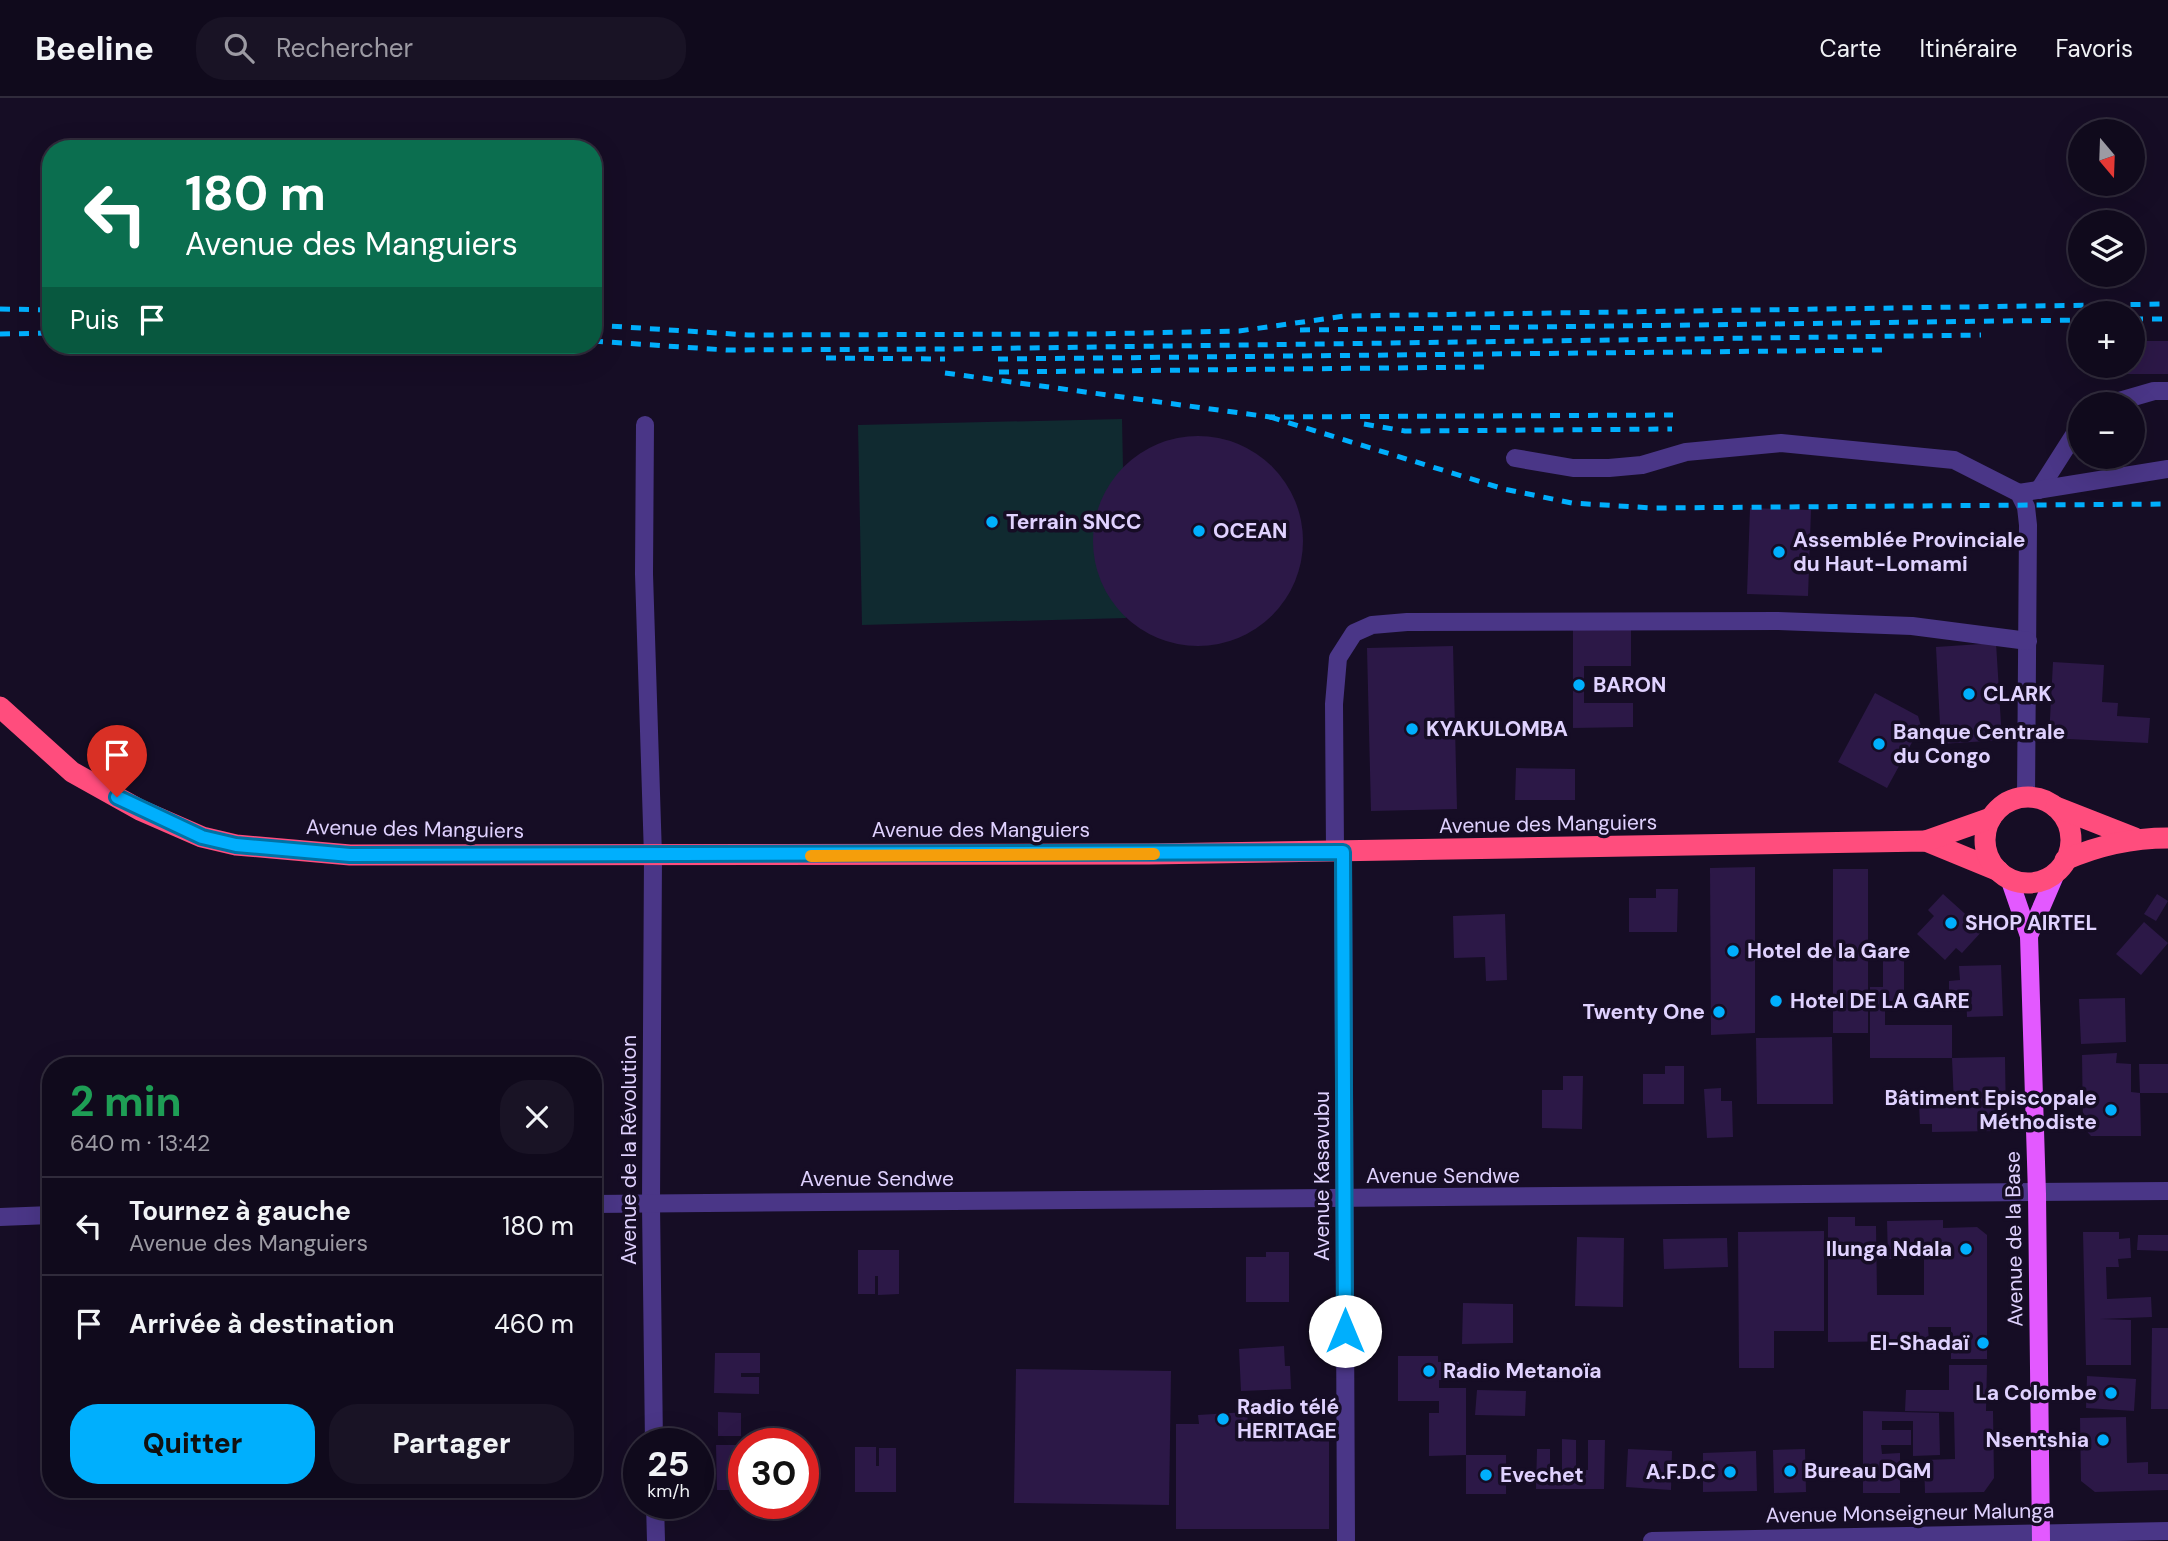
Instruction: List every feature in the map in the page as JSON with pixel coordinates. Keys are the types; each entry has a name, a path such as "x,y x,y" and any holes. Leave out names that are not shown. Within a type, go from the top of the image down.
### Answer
{"highway":[{"name":"Avenue des Manguiers","path":"0,707 72,772 140,810 202,837 236,845 350,855 1339,852 1926,841 2004,875"},
{"path":"1926,841 1991,818 2012,800 2026,797 2036,798 2135,838"},
{"path":"2056,807 2070,832 2070,846 2062,865"},
{"path":"1991,818 1985,846 2004,875 2035,882 2062,865 2135,838 2168,838"}],"main road":[{"path":"2029,936 2062,865"},
{"path":"2004,875 2029,936"},
{"name":"Avenue de la Base","path":"2029,936 2037,1194 2041,1537"}],"street":[{"path":"2145,394 2168,391"},
{"name":"Avenue de la Révolution","path":"645,425 644,574 653,856 651,1205 654,1428"},
{"path":"1515,458 1573,468 1609,468 1642,465 1698,451 1781,443 1954,460 2019,493 2168,468"},
{"path":"2039,490 2068,444"},
{"path":"2019,493 2026,507 2028,525 2026,797"},
{"name":"Avenue Kasavubu","path":"1346,1541 1345,1199 1334,704 1338,658 1353,633 1372,625 1407,622 1779,621 1913,626 2028,640"},
{"name":"Avenue Sendwe","path":"602,1204 2168,1191"},
{"path":"0,1217 42,1215"},
{"path":"655,1519 656,1541"},
{"name":"Avenue Monseigneur Malunga","path":"1652,1541 2041,1537 2168,1531"}],"green space":[{"name":"Terrain SNCC","path":"1122,419 1126,618 862,625 858,425"}],"building":[{"path":"2145,341 2168,341 2168,374 2145,374"},
{"name":"OCEAN","path":"1198,436 1238,444 1272,467 1295,501 1303,541 1295,581 1272,615 1238,638 1198,646 1158,638 1124,615 1101,581 1093,541 1101,501 1124,467 1158,444"},
{"name":"Assemblée Provinciale du Haut-Lomami","path":"1750,508 1811,510 1808,596 1747,594"},
{"name":"BARON","path":"1631,624 1631,666 1584,666 1584,703 1633,703 1633,727 1573,728 1573,625"},
{"name":"CLARK","path":"1996,643 2002,740 1941,744 1936,647"},
{"name":"KYAKULOMBA","path":"1453,646 1457,809 1371,811 1367,648"},
{"path":"2053,662 2104,665 2102,702 2118,703 2117,716 2150,718 2148,743 2049,738"},
{"name":"Banque Centrale du Congo","path":"1875,693 1918,716 1921,726 1887,788 1838,762"},
{"path":"1516,768 1575,769 1575,800 1515,800"},
{"name":"Hotel de la Gare","path":"1755,867 1755,1033 1711,1035 1710,868"},
{"name":"Hotel de la Gare","path":"1833,869 1868,869 1868,1033 1833,1033"},
{"path":"1656,889 1678,889 1677,932 1629,932 1629,898 1656,898"},
{"name":"SHOP AIRTEL","path":"1943,894 1983,930 1962,953 1956,948 1945,960 1917,934 1934,916 1928,910"},
{"path":"2157,894 2168,901 2156,921 2144,914"},
{"path":"1505,914 1507,980 1486,981 1485,957 1454,958 1453,916"},
{"path":"2144,922 2168,943 2141,975 2116,954"},
{"path":"1883,947 1904,947 1904,1001 1885,1001 1885,1025 1952,1025 1952,1058 1870,1058 1870,987 1883,987"},
{"path":"2001,965 2003,1016 1967,1017 1966,995 1949,995 1949,981 1960,980 1959,966"},
{"path":"2125,998 2126,1042 2081,1044 2079,999"},
{"name":"Hotel de la Gare","path":"1832,1037 1833,1104 1757,1104 1756,1038"},
{"name":"Bâtiment Episcopale Méthodiste","path":"2117,1053 2116,1063 2131,1064 2131,1092 2140,1093 2141,1136 2091,1136 2083,1127 2082,1055"},
{"path":"2005,1057 2006,1120 1998,1131 1932,1132 1932,1124 1920,1124 1919,1104 1954,1104 1952,1058"},
{"path":"2139,1064 2168,1064 2168,1093 2140,1093"},
{"path":"1665,1066 1684,1066 1684,1104 1643,1104 1643,1074 1665,1074"},
{"path":"1563,1076 1583,1076 1582,1129 1542,1128 1542,1090 1563,1090"},
{"path":"1721,1088 1721,1101 1732,1101 1733,1137 1707,1138 1704,1089"},
{"path":"1828,1217 1855,1217 1855,1226 1876,1226 1877,1295 1924,1295 1924,1259 1888,1259 1887,1221 1943,1220 1943,1228 1977,1227 1987,1235 1987,1359 1951,1359 1951,1327 1928,1327 1929,1341 1828,1342"},
{"path":"1824,1231 1824,1331 1774,1331 1774,1368 1739,1368 1738,1232"},
{"path":"2083,1232 2119,1232 2119,1239 2130,1238 2131,1258 2118,1259 2119,1267 2106,1267 2107,1299 2151,1297 2152,1317 2100,1319 2131,1320 2131,1365 2086,1365"},
{"path":"2138,1235 2168,1235 2168,1251 2137,1250"},
{"path":"1577,1237 1624,1238 1623,1307 1575,1306"},
{"path":"1727,1238 1728,1267 1664,1269 1663,1239"},
{"path":"858,1250 899,1250 899,1294 878,1295 878,1276 875,1276 875,1294 858,1294"},
{"path":"1266,1252 1289,1252 1289,1302 1246,1302 1246,1257 1266,1257"},
{"path":"1463,1303 1513,1304 1513,1343 1462,1344"},
{"path":"2152,1328 2168,1328 2168,1409 2151,1409"},
{"path":"1284,1346 1285,1366 1290,1366 1291,1389 1241,1391 1239,1349"},
{"path":"715,1353 760,1353 760,1373 741,1373 741,1377 759,1377 759,1394 714,1393"},
{"path":"1398,1356 1438,1356 1438,1362 1459,1362 1459,1380 1439,1380 1439,1388 1466,1388 1466,1455 1429,1456 1429,1413 1439,1413 1439,1401 1398,1401"},
{"path":"1949,1365 1987,1365 1986,1411 1993,1411 1994,1478 1984,1492 1925,1493 1924,1460 1955,1459 1954,1412 1905,1411 1906,1390 1949,1390"},
{"path":"1016,1369 1171,1371 1169,1505 1014,1503"},
{"name":"La Colombe","path":"2087,1376 2136,1379 2134,1411 2086,1408"},
{"path":"1477,1390 1526,1391 1525,1416 1475,1415"},
{"path":"1863,1411 1939,1413 1940,1455 1913,1456 1913,1421 1882,1421 1882,1430 1911,1430 1911,1445 1881,1445 1882,1454 1900,1453 1900,1493 1863,1493"},
{"path":"718,1412 741,1413 741,1428 728,1428 728,1436 718,1436"},
{"path":"1247,1412 1248,1424 1329,1424 1329,1529 1176,1529 1176,1424 1199,1424 1198,1415"},
{"name":"Nsentshia","path":"2126,1417 2127,1463 2148,1462 2148,1474 2168,1474 2168,1490 2095,1492 2081,1481 2080,1418"},
{"path":"1562,1439 1576,1440 1576,1470 1588,1470 1588,1440 1605,1440 1604,1489 1536,1489 1537,1449 1550,1449 1550,1470 1562,1470"},
{"path":"716,1445 728,1445 728,1490 717,1490"},
{"path":"855,1447 876,1447 876,1466 879,1466 879,1448 896,1448 896,1492 855,1492"},
{"path":"1628,1449 1672,1451 1671,1490 1626,1487"},
{"name":"Bureau DGM","path":"1805,1449 1806,1492 1774,1493 1773,1450"},
{"name":"A.F.D.C","path":"1756,1451 1757,1491 1703,1492 1703,1453"},
{"name":"Evechet","path":"1466,1455 1506,1455 1506,1494 1466,1494"}],"railway":[{"path":"602,326 748,335 1094,334 1239,331 1345,316 2168,304"},
{"path":"0,309 42,310"},
{"path":"2145,319 2168,319"},
{"path":"1300,330 2068,320"},
{"path":"0,334 42,333"},
{"path":"602,342 726,350 949,349 1981,335"},
{"path":"998,359 1883,350"},
{"path":"826,358 945,359"},
{"path":"999,372 1484,367"},
{"path":"945,373 1270,417 1673,415"},
{"path":"1270,417 1504,489 1572,503 1653,508 2168,504"},
{"path":"1364,424 1405,431 1672,429"}],"slow traffic":[{"path":"811,856 1154,854"}],"place":[{"name":"Terrain SNCC","path":"992,522"},
{"name":"OCEAN","path":"1199,531"},
{"name":"Assemblée Provinciale du Haut-Lomami","path":"1779,552"},
{"name":"BARON","path":"1579,685"},
{"name":"CLARK","path":"1969,694"},
{"name":"KYAKULOMBA","path":"1412,729"},
{"name":"Banque Centrale du Congo","path":"1879,744"},
{"name":"SHOP AIRTEL","path":"1951,923"},
{"name":"Hotel de la Gare","path":"1733,951"},
{"name":"Hotel DE LA GARE","path":"1776,1001"},
{"name":"Twenty One","path":"1719,1012"},
{"name":"Bâtiment Episcopale Méthodiste","path":"2111,1110"},
{"name":"Ilunga Ndala","path":"1966,1249"},
{"name":"El-Shadaï","path":"1983,1343"},
{"name":"Radio Metanoïa","path":"1429,1371"},
{"name":"La Colombe","path":"2111,1393"},
{"name":"Radio télé HERITAGE","path":"1223,1419"},
{"name":"Nsentshia","path":"2103,1440"},
{"name":"Bureau DGM","path":"1790,1471"},
{"name":"A.F.D.C","path":"1730,1472"},
{"name":"Evechet","path":"1486,1475"}],"route":[{"path":"117,797 202,837 236,845 350,855 806,856 1149,854 1285,850 1343,852 1345,1331"}]}
